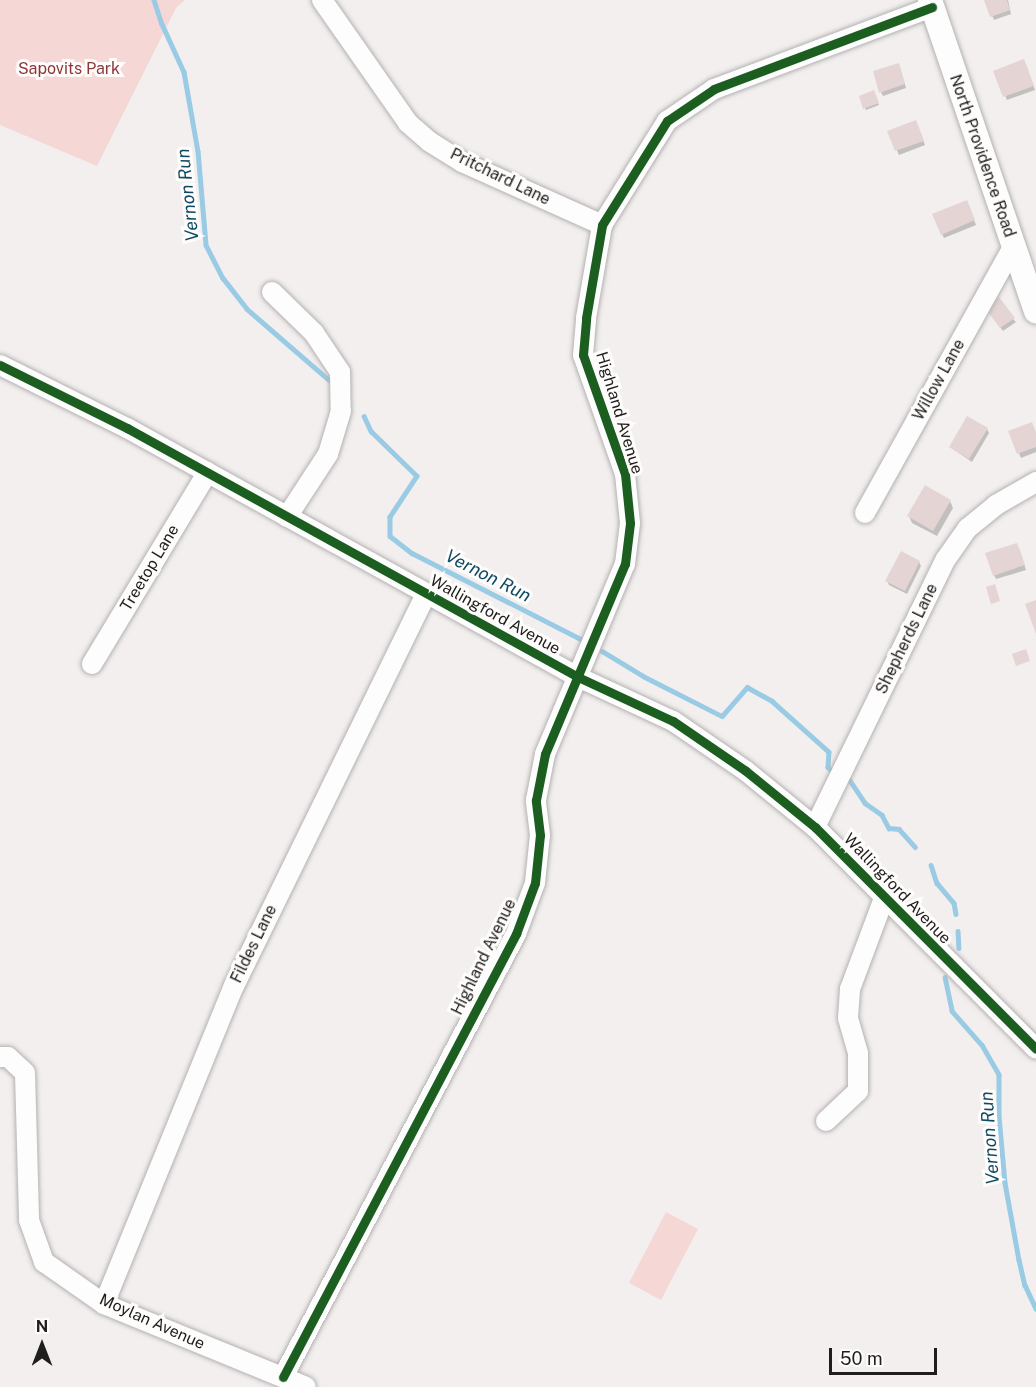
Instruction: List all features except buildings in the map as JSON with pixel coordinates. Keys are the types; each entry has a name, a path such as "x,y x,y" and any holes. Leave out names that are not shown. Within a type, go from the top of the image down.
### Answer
{"main road":[{"name":"North Providence Road","path":"931,4 1036,310"}],"street":[{"name":"Pritchard Lane","path":"322,0 408,123 430,142 462,162 603,225"},
{"name":"Highland Avenue","path":"283,1377 516,934 535,883 540,836 536,800 545,754 625,564 630,523 625,474 583,355 586,318 603,225 667,121 714,89 931,4"},
{"name":"Willow Lane","path":"866,513 1013,247"},
{"path":"272,292 314,333 339,372 341,411 328,454 287,517"},
{"name":"Wallingford Avenue","path":"0,365 62,394 208,472 579,677 673,721 746,771 815,826 1036,1049"},
{"name":"Treetop Lane","path":"92,664 208,472"},
{"name":"Shepherds Lane","path":"815,826 946,559 969,528 978,520 996,505 1036,482"},
{"name":"Fildes Lane","path":"104,1304 234,986 426,594"},
{"path":"826,1121 858,1091 858,1053 848,1018 850,989 884,897"},
{"name":"Moylan Avenue","path":"0,1057 8,1057 25,1073 29,1220 44,1262 104,1304 306,1387"}],"green space":[{"name":"Sapovits Park","path":"0,0 185,0 176,8 97,166 0,125"},
{"path":"666,1212 698,1229 661,1300 629,1283"}],"waterway":[{"name":"Vernon Run","path":"154,0 162,24 184,72 198,151 206,245 223,278 247,309 329,380"},
{"name":"Vernon Run","path":"364,416 371,431 417,476 390,517 390,536 412,553 581,639"},
{"name":"Vernon Run","path":"602,651 645,677 722,716 747,687 772,701 829,752 828,767 830,769"},
{"name":"Vernon Run","path":"849,779 865,803 882,815 889,828 899,829 915,847"},
{"name":"Vernon Run","path":"931,865 937,883 954,903 956,914"},
{"name":"Vernon Run","path":"958,931 959,948"},
{"name":"Vernon Run","path":"945,977 952,1011 982,1045 999,1075 999,1116 1005,1183 1025,1285 1036,1309"}],"cycle path":[{"path":"283,1377 516,934 535,883 540,835 536,800 545,754 625,564 630,523 625,474 583,355 586,318 602,225 667,121 714,89 932,7"},
{"path":"0,365 127,428 578,677 673,721 746,771 815,827 1036,1049"}]}
